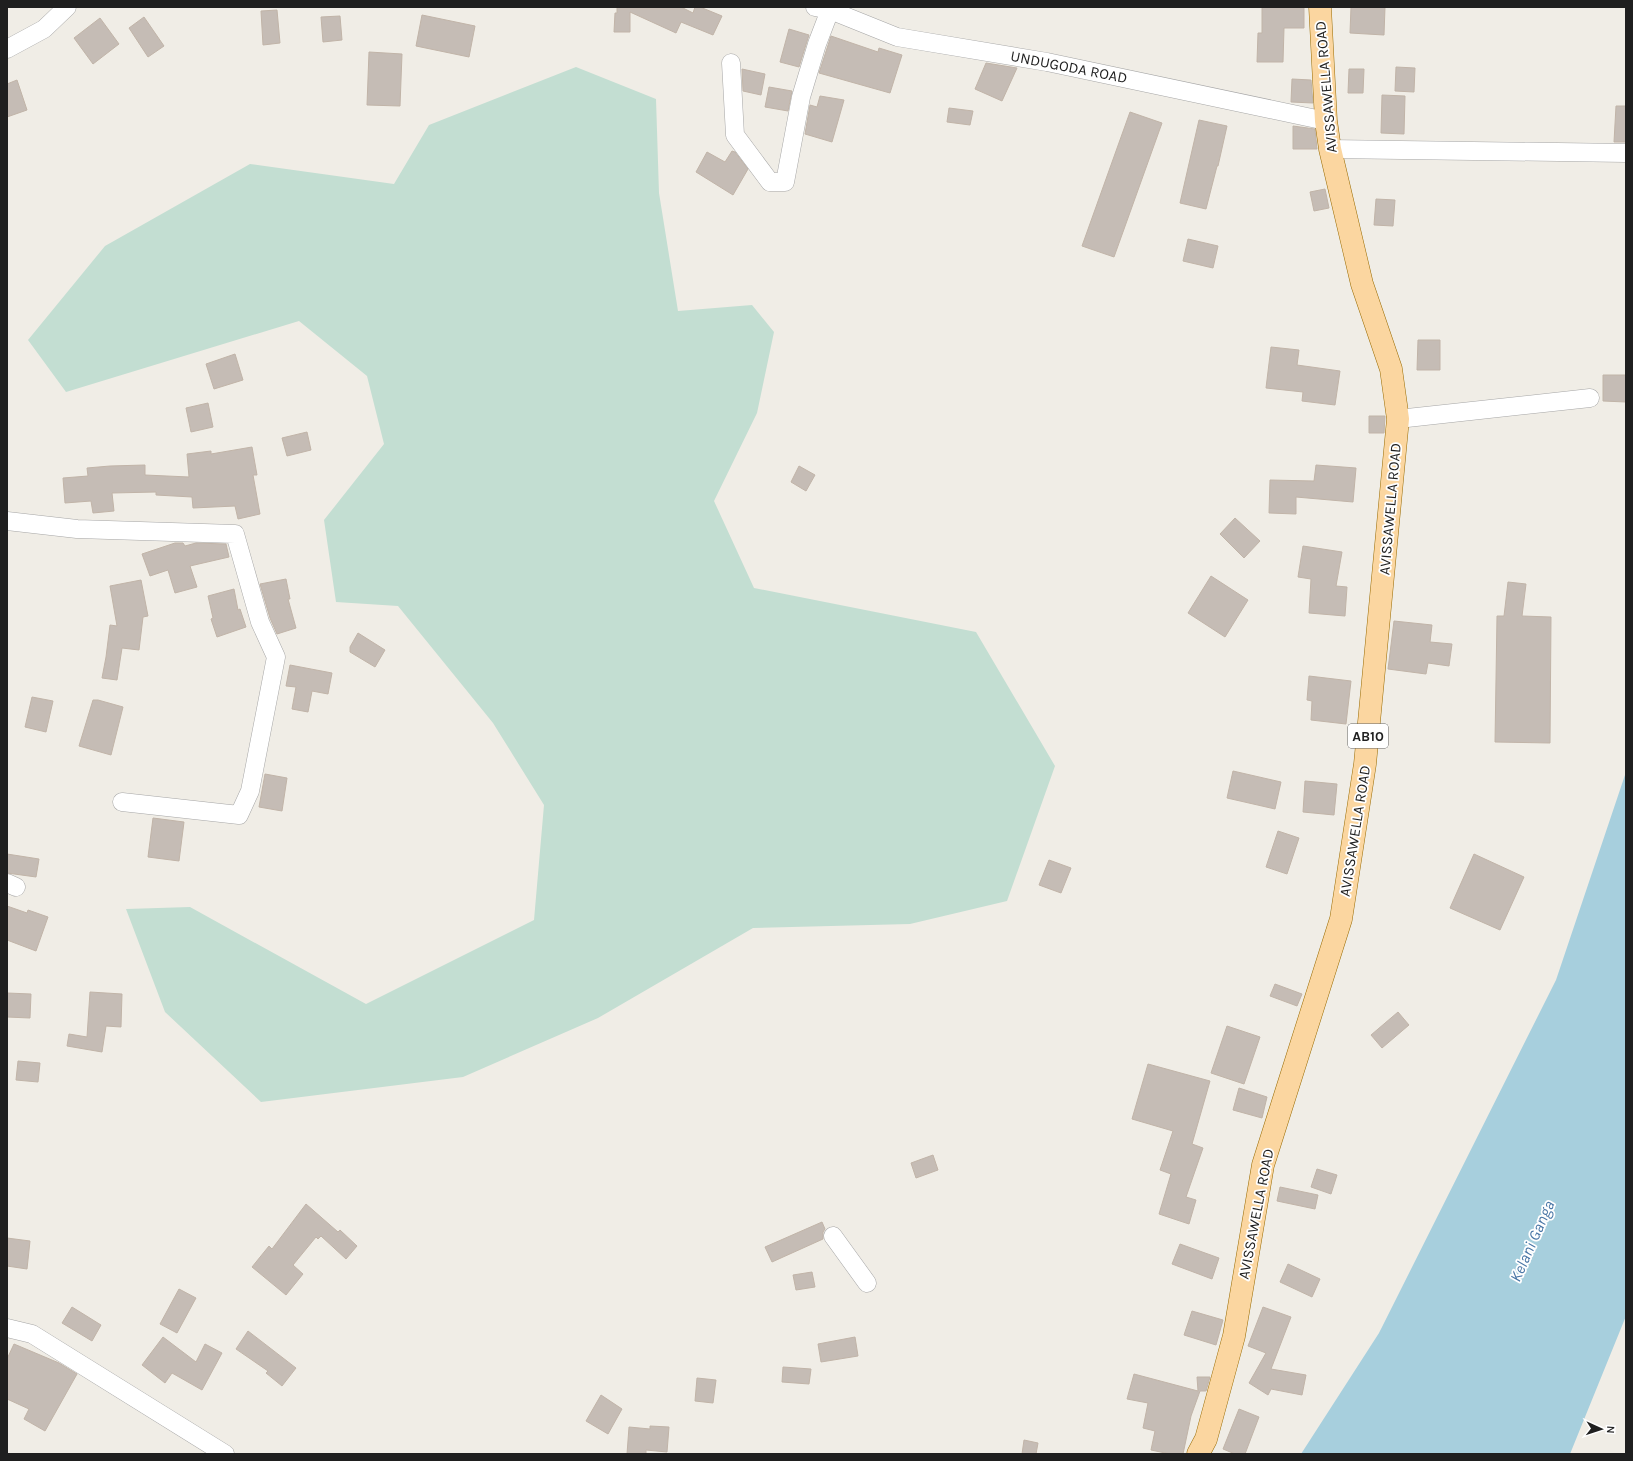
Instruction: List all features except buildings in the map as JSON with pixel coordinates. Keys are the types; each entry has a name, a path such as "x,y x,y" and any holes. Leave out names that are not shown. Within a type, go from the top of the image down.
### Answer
{"main road":[{"name":"AVISSAWELLA ROAD","path":"1198,1454 1206,1439 1234,1336 1263,1165 1341,919 1365,764 1398,419 1391,369 1362,284 1330,149 1326,121 1320,7"}],"street":[{"path":"7,49 44,29 67,7"},
{"path":"731,63 735,135 770,182 785,182 801,97 817,44 822,9"},
{"name":"UNDUGODA ROAD","path":"822,9 897,37 1046,62 1326,121"},
{"path":"1330,149 1626,152"},
{"path":"1398,419 1590,398"},
{"path":"7,520 77,529 235,534 260,622 276,657 250,791 239,815 122,802"},
{"path":"833,1236 867,1283"},
{"path":"7,1328 32,1334 225,1454"}],"green space":[{"path":"576,67 656,99 659,193 678,311 752,305 774,332 757,413 714,501 754,588 976,632 1055,766 1007,901 910,924 753,928 598,1018 463,1077 261,1102 165,1012 126,909 190,907 366,1004 534,920 544,805 493,723 398,606 336,602 324,520 384,444 367,376 299,321 66,392 28,340 105,246 250,164 394,184 429,125"}],"water":[{"name":"Kelani Ganga","path":"1626,772 1626,1316 1570,1454 1301,1454 1379,1333 1556,980"}]}
